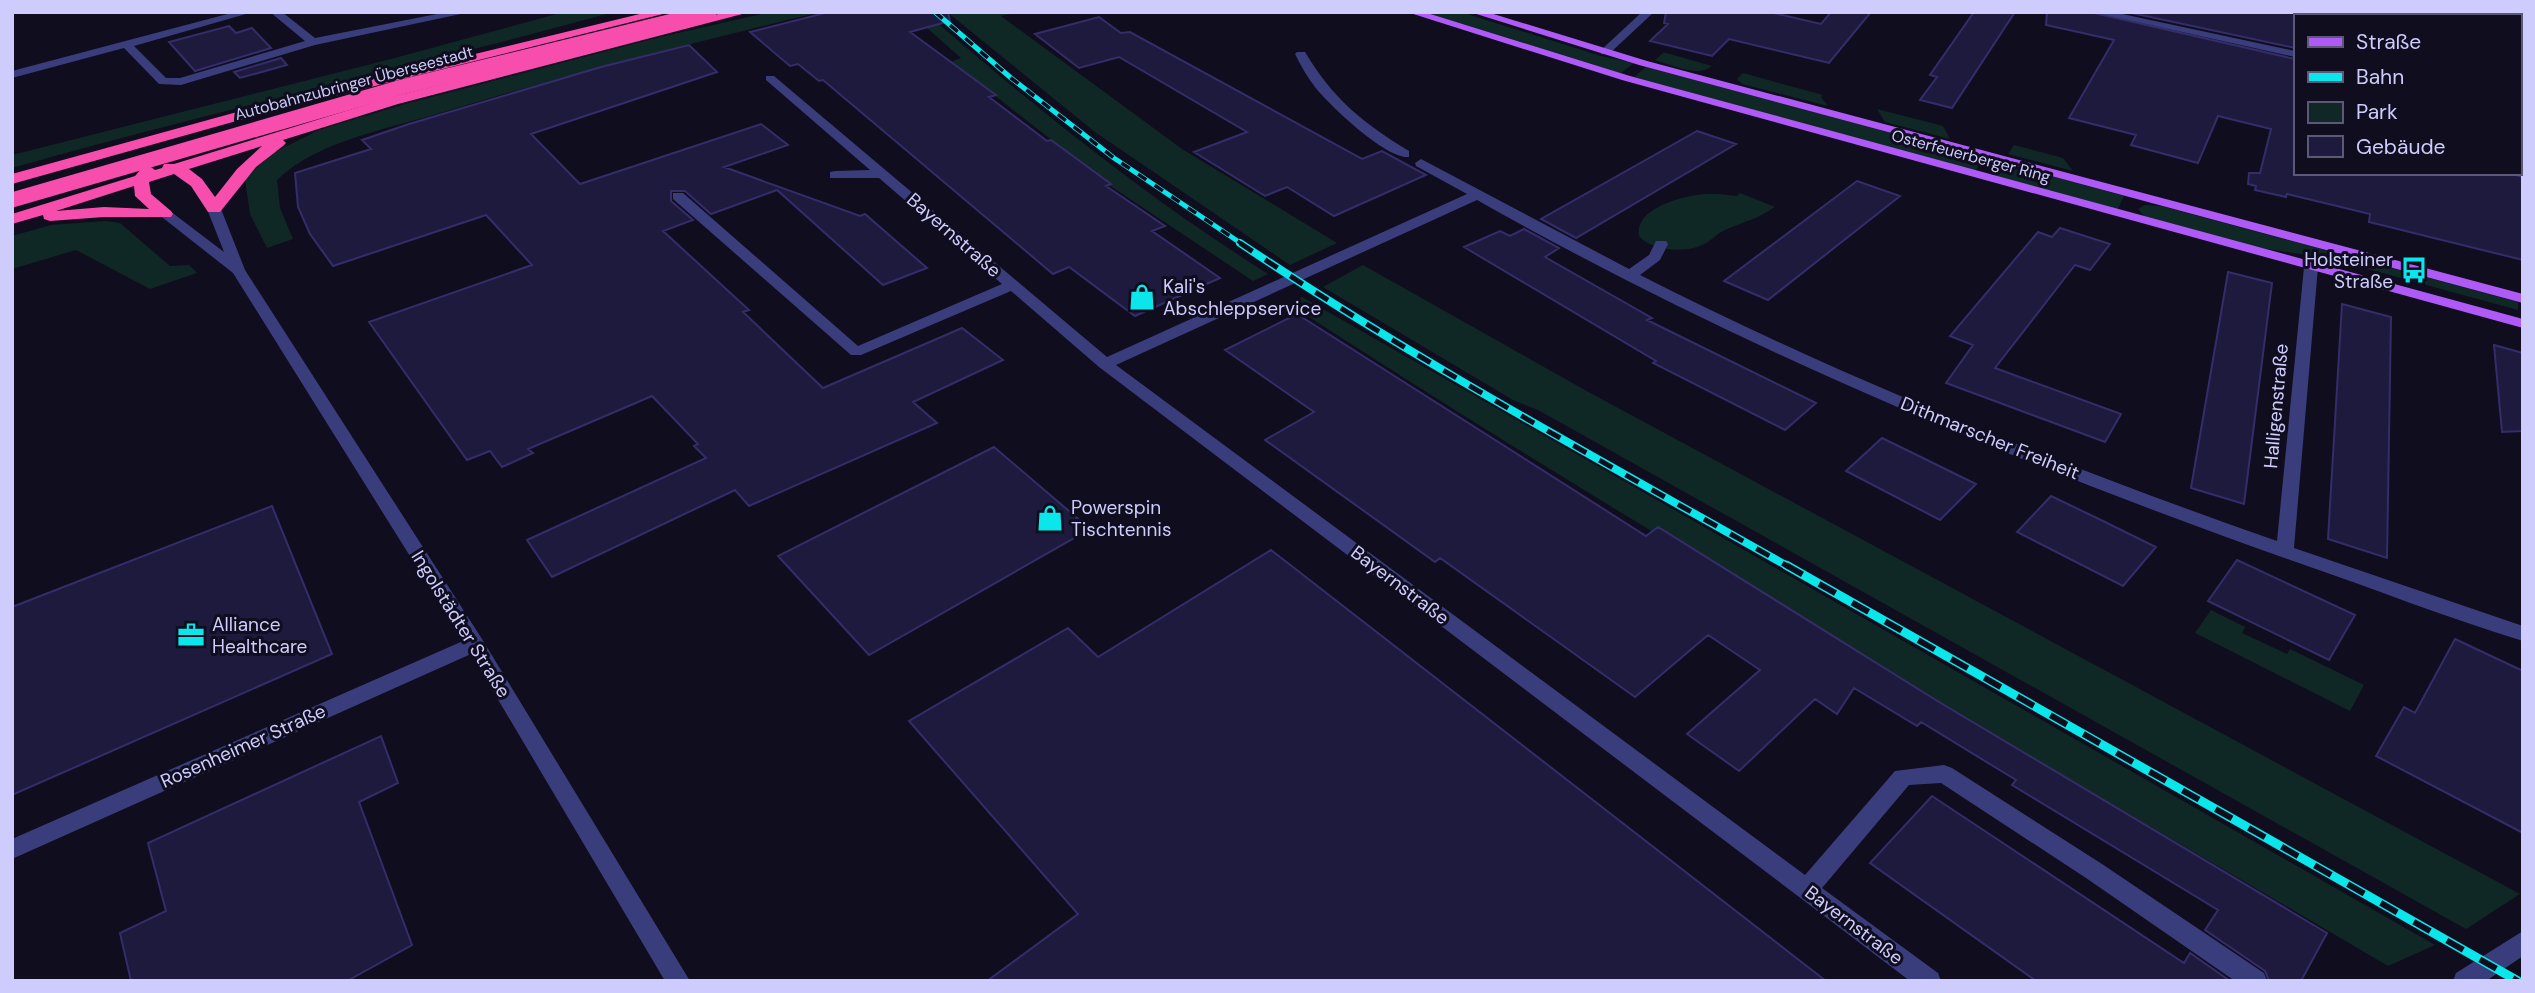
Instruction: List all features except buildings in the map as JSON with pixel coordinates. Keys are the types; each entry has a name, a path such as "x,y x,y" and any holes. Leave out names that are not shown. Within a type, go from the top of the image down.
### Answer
{"highway":[{"path":"12,178 242,115 665,12"},
{"name":"Autobahnzubringer Überseestadt","path":"12,200 390,90 709,12"},
{"path":"14,218 393,101 744,12"},
{"path":"165,214 143,195 141,179 153,163 195,137 242,115"},
{"path":"85,158 153,163 187,172 214,209 241,173 266,149 304,129"},
{"path":"14,218 104,212 165,214"}],"main road":[{"name":"Osterfeuerberger Ring","path":"1412,12 1626,78 2523,324"},
{"name":"Osterfeuerberger Ring","path":"1475,12 1605,52 2523,299"},
{"path":"2129,218 2138,196"}],"street":[{"path":"14,71 127,45 248,12"},
{"path":"275,12 313,42"},
{"path":"127,45 163,82 181,81 313,42 465,12"},
{"path":"1605,52 1649,12"},
{"path":"2097,12 2294,54"},
{"path":"2514,12 2523,14"},
{"path":"1301,54 1308,73 1339,105 1366,128 1405,154"},
{"name":"Bayernstraße","path":"770,78 1105,364 1929,981"},
{"name":"Dithmarscher Freiheit","path":"1421,163 1678,300 1869,387 1993,440 2160,506 2523,635"},
{"path":"835,175 883,174"},
{"path":"1105,364 1477,195"},
{"path":"678,196 856,352 1012,285"},
{"name":"Ingolstädter Straße","path":"214,209 238,270 475,643 678,981"},
{"name":"Ingolstädter Straße","path":"165,214 238,270"},
{"path":"1630,275 1655,257 1661,244"},
{"name":"Halligenstraße","path":"2285,550 2311,267"},
{"name":"Rosenheimer Straße","path":"12,849 475,643"},
{"path":"1807,889 1903,778 1944,774 2105,878 2255,981"},
{"path":"2465,981 2523,942"}],"green space":[{"path":"564,12 614,12 12,168 12,155 391,59"},
{"path":"771,12 821,12 580,73 331,146 312,155 277,180 280,208 293,239 267,248 250,214 245,179 273,153 319,130 405,104 660,37"},
{"path":"909,12 925,12 1092,150 1178,214 1268,274 1253,281 1112,187 994,95 947,63 961,58"},
{"path":"947,12 1021,12 1001,16 1182,149 1337,243 1290,265 1095,132"},
{"path":"1424,12 1461,12 1601,56 1634,63 1621,73"},
{"path":"1663,53 1712,66 1692,71 1655,60"},
{"path":"1646,67 1984,158 1975,171 1634,77"},
{"path":"1743,73 1823,95 1821,97 1828,106 1742,84 1737,79"},
{"path":"1877,109 1943,126 1950,139 1885,122"},
{"path":"2014,145 2063,158 2073,171 2008,154"},
{"path":"2001,162 2124,196 2117,211 1993,176"},
{"path":"1740,193 1775,207 1725,230 1695,248 1660,248 1639,236 1639,226 1644,218 1662,205 1695,195 1737,196"},
{"path":"2145,205 2161,206 2518,302 2518,310 2331,259 2249,246 2144,216 2138,209"},
{"path":"106,221 120,223 170,266 189,265 197,273 150,289 76,250 12,269 12,236 51,225"},
{"path":"1363,265 1583,389 2520,894 2466,929 1538,410 1513,400 1323,287"},
{"path":"1302,297 2435,945 2388,966 1835,641 1560,475 1289,304"},
{"path":"2211,610 2245,627 2242,633 2287,654 2290,649 2364,685 2350,711 2195,633"}],"railway":[{"path":"935,12 1011,78 1114,158 1242,244"},
{"path":"1240,243 1442,370 1789,567"},
{"path":"1786,565 2518,981"}],"place":[{"name":"Holsteiner Straße","path":"2414,270"},
{"name":"Kali's Abschleppservice","path":"1142,297"},
{"name":"Powerspin Tischtennis","path":"1050,518"},
{"name":"Alliance Healthcare","path":"191,635"}]}
